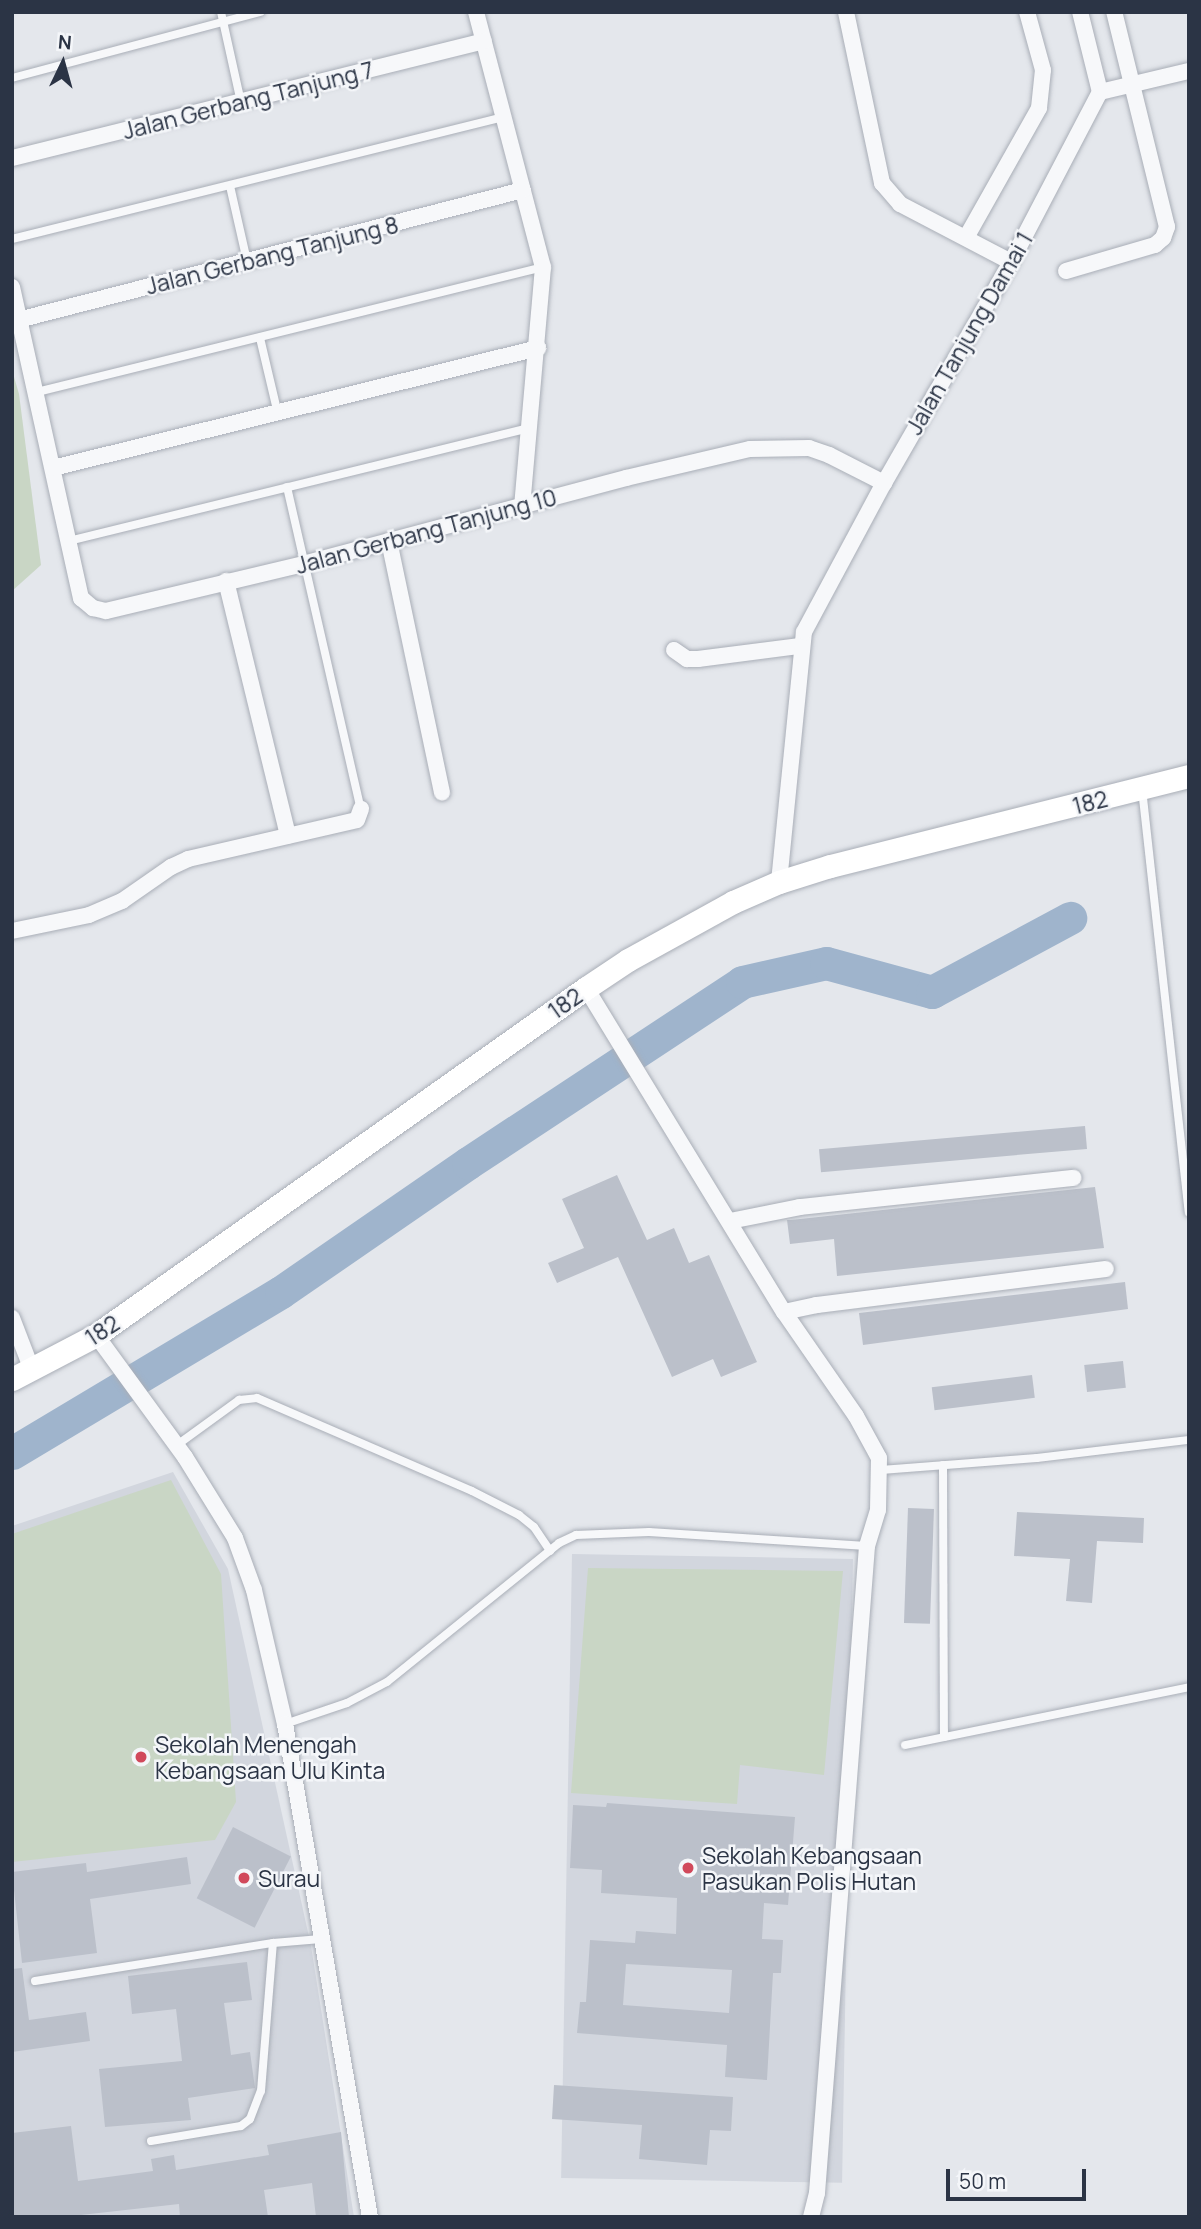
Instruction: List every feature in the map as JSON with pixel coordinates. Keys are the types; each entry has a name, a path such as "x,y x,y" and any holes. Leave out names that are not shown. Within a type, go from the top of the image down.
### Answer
{"street":[{"path":"476,12 544,267 522,506"},
{"path":"846,12 882,183 900,204 967,236 1011,262"},
{"path":"967,236 1039,108 1042,70 1027,12"},
{"path":"1080,12 1100,92 1189,71"},
{"path":"1066,271 1128,256 1155,245 1163,238 1166,218 1114,12"},
{"name":"Jalan Gerbang Tanjung 7","path":"12,158 484,41"},
{"name":"Jalan Tanjung Damai 1","path":"779,882 800,646 809,619 1011,262 1100,92"},
{"name":"Jalan Gerbang Tanjung 8","path":"22,319 523,190"},
{"path":"12,287 22,319 69,541"},
{"path":"53,468 538,348"},
{"name":"Jalan Gerbang Tanjung 10","path":"69,541 81,598 93,608 106,611 307,563 626,478 750,449 791,446 829,455 884,483"},
{"path":"389,541 442,792"},
{"path":"226,581 288,836"},
{"path":"674,650 687,659 698,659 800,646"},
{"name":"182","path":"22,1375 96,1335 586,988 733,902 779,882 1189,776"},
{"path":"12,932 89,915 122,901 171,867 188,859 357,820 361,809"},
{"path":"586,988 784,1312 856,1416 879,1458 881,1470 877,1510 867,1546 818,2182 811,2217"},
{"path":"730,1221 800,1208 1073,1178"},
{"path":"784,1312 856,1299 1106,1269"},
{"path":"12,1318 22,1375"},
{"path":"96,1335 177,1445 234,1538 245,1564 285,1724 370,2217"}],"lane":[{"path":"221,12 241,102"},
{"path":"12,78 260,12"},
{"path":"12,239 503,117"},
{"path":"230,186 247,261"},
{"path":"37,393 544,267"},
{"path":"260,338 278,414"},
{"path":"69,541 530,428"},
{"path":"288,487 361,809"},
{"path":"1142,789 1189,1212"},
{"path":"177,1445 239,1400 257,1398 472,1491 519,1515 534,1527 550,1551"},
{"path":"881,1470 1037,1458 1189,1440"},
{"path":"943,1465 944,1737"},
{"path":"285,1724 347,1703 387,1682 550,1551 576,1535 596,1532 649,1532 867,1546"},
{"path":"905,1745 1189,1687"},
{"path":"35,1981 274,1943 321,1939"},
{"path":"151,2140 241,2126 250,2119 261,2091 274,1943"}],"shaded area":[{"name":"Sekolah Menengah Kebangsaan Ulu Kinta","path":"173,1472 228,1569 311,1946 354,2217 12,2217 12,1526"},
{"name":"Sekolah Kebangsaan Pasukan Polis Hutan","path":"572,1554 853,1559 842,2183 561,2178"}],"green space":[{"path":"12,370 19,394 41,565 12,591"},
{"path":"171,1480 221,1574 236,1802 215,1840 12,1862 12,1534"},
{"path":"588,1568 843,1571 824,1775 740,1765 737,1804 571,1793"}],"building":[{"path":"1085,1126 1087,1149 821,1172 819,1149"},
{"path":"617,1175 647,1240 674,1228 689,1263 709,1255 757,1362 721,1377 713,1359 672,1377 618,1257 557,1283 548,1263 584,1248 562,1199"},
{"path":"1095,1187 1104,1248 837,1276 834,1239 790,1244 787,1220"},
{"path":"1125,1282 1128,1309 863,1345 859,1313"},
{"path":"1123,1361 1126,1388 1087,1392 1084,1365"},
{"path":"1032,1375 1035,1398 935,1410 932,1387"},
{"path":"908,1508 934,1509 930,1624 904,1623"},
{"path":"1017,1512 1144,1518 1143,1543 1097,1541 1092,1603 1066,1601 1070,1559 1014,1556"},
{"path":"607,1803 795,1817 788,1905 764,1903 762,1939 783,1940 781,1973 773,1973 767,2080 725,2077 727,2045 577,2033 580,2002 586,2002 590,1940 635,1943 636,1931 676,1934 677,1898 601,1893 602,1870 570,1868 573,1805 606,1807","holes":["626,1964 732,1970 729,2013 623,2005"]},
{"name":"Surau","path":"233,1827 291,1857 255,1928 197,1898"},
{"path":"187,1857 191,1884 90,1899 97,1953 22,1963 12,1872 86,1863 87,1872"},
{"path":"247,1962 252,2000 224,2003 231,2055 250,2052 255,2088 188,2098 191,2120 105,2127 99,2069 182,2061 176,2009 132,2014 128,1976"},
{"path":"22,1968 29,2020 86,2012 90,2041 12,2052 12,1969"},
{"path":"554,2085 733,2097 731,2131 710,2130 707,2165 639,2159 642,2125 552,2119"},
{"path":"71,2126 78,2181 153,2171 151,2159 174,2155 176,2170 269,2155 267,2145 341,2132 349,2217 316,2217 312,2183 264,2190 268,2217 180,2217 179,2204 63,2217 12,2217 12,2133"}],"waterway":[{"path":"12,1453 281,1292 468,1163 742,982 826,963 932,992 1070,918"}],"place":[{"name":"Sekolah Menengah Kebangsaan Ulu Kinta","path":"141,1757"},
{"name":"Sekolah Kebangsaan Pasukan Polis Hutan","path":"688,1868"},
{"name":"Surau","path":"244,1878"}]}
